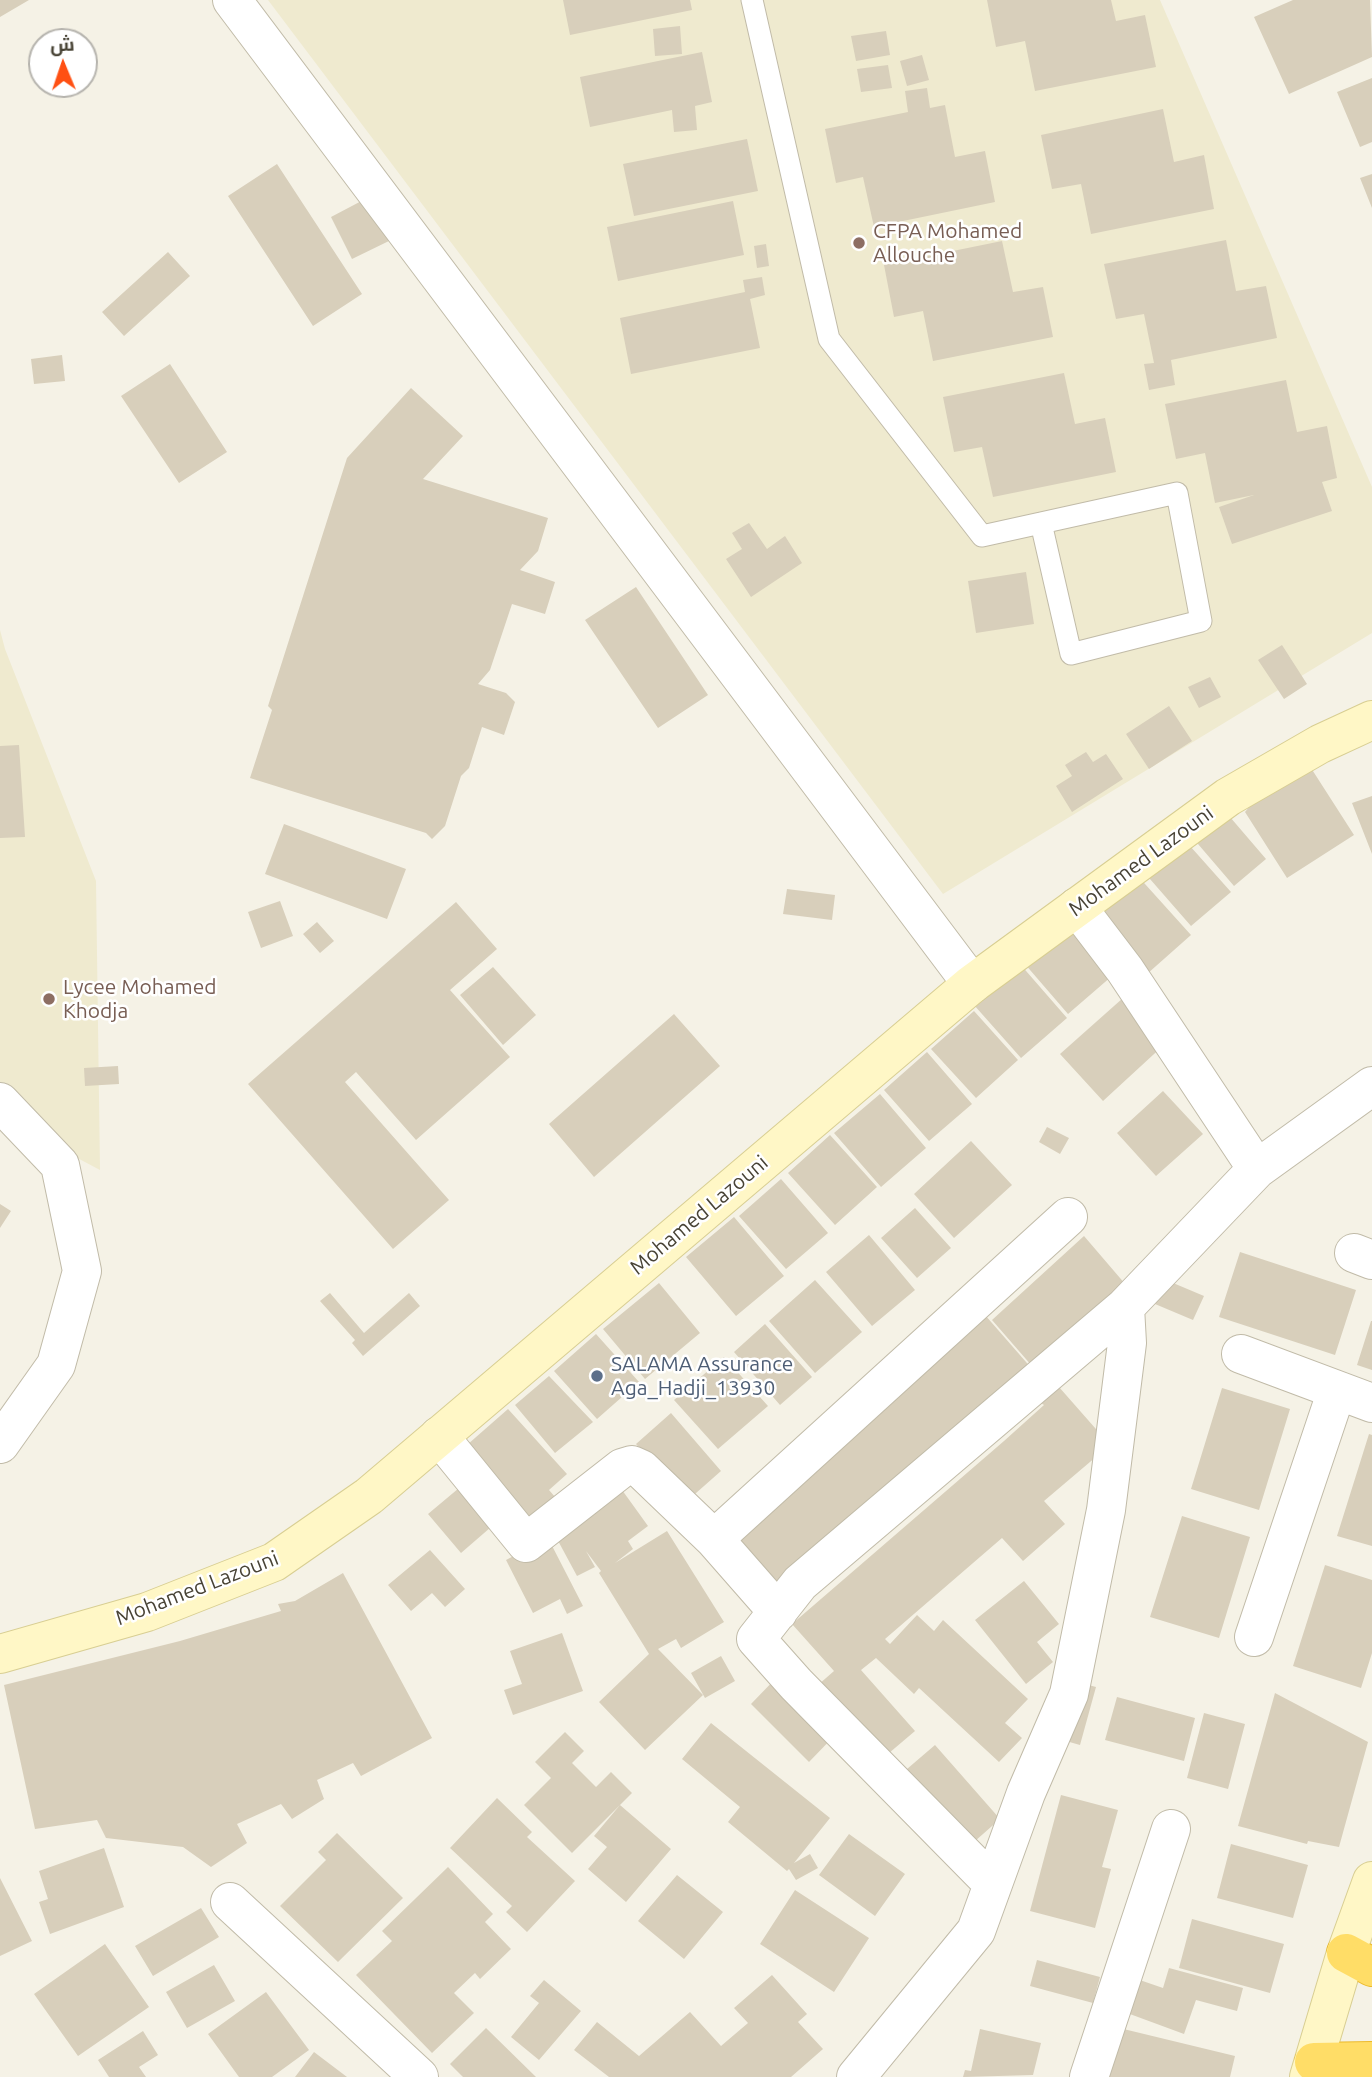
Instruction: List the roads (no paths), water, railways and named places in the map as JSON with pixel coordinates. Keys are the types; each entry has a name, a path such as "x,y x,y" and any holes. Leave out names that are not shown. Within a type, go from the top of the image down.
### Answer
{"highway":[{"path":"1311,2069 1372,2061"}],"main road":[{"name":"Mohamed Lazouni","path":"0,1654 147,1612 274,1562 369,1496 972,984 1228,797 1320,744 1372,720"},
{"path":"1311,2069 1359,1960 1372,1881"}],"street":[{"path":"232,0 972,984"},
{"path":"1077,907 1125,970 1257,1169"},
{"path":"993,1884 755,1639 800,1583 1125,1307 1257,1169 1372,1086"},
{"path":"0,1102 60,1165 82,1271 56,1365 0,1444"},
{"path":"714,1539 1068,1217"},
{"path":"856,2077 976,1931 1026,1793 1069,1694 1106,1510 1127,1343 1125,1307"},
{"path":"1241,1354 1372,1403"},
{"path":"1254,1637 1337,1390"},
{"path":"439,1436 526,1543 622,1468 632,1465 641,1469 714,1539 778,1612"},
{"path":"1089,2077 1171,1829"},
{"path":"230,1902 419,2077"}],"lane":[{"path":"752,0 829,339 982,536 1177,493 1201,621 1070,654 1041,523"}],"place":[{"name":"CFPA Mohamed Allouche","path":"859,243"},
{"name":"Lycee Mohamed Khodja","path":"49,999"},
{"name":"SALAMA Assurance Aga_Hadji_13930","path":"597,1376"}]}
